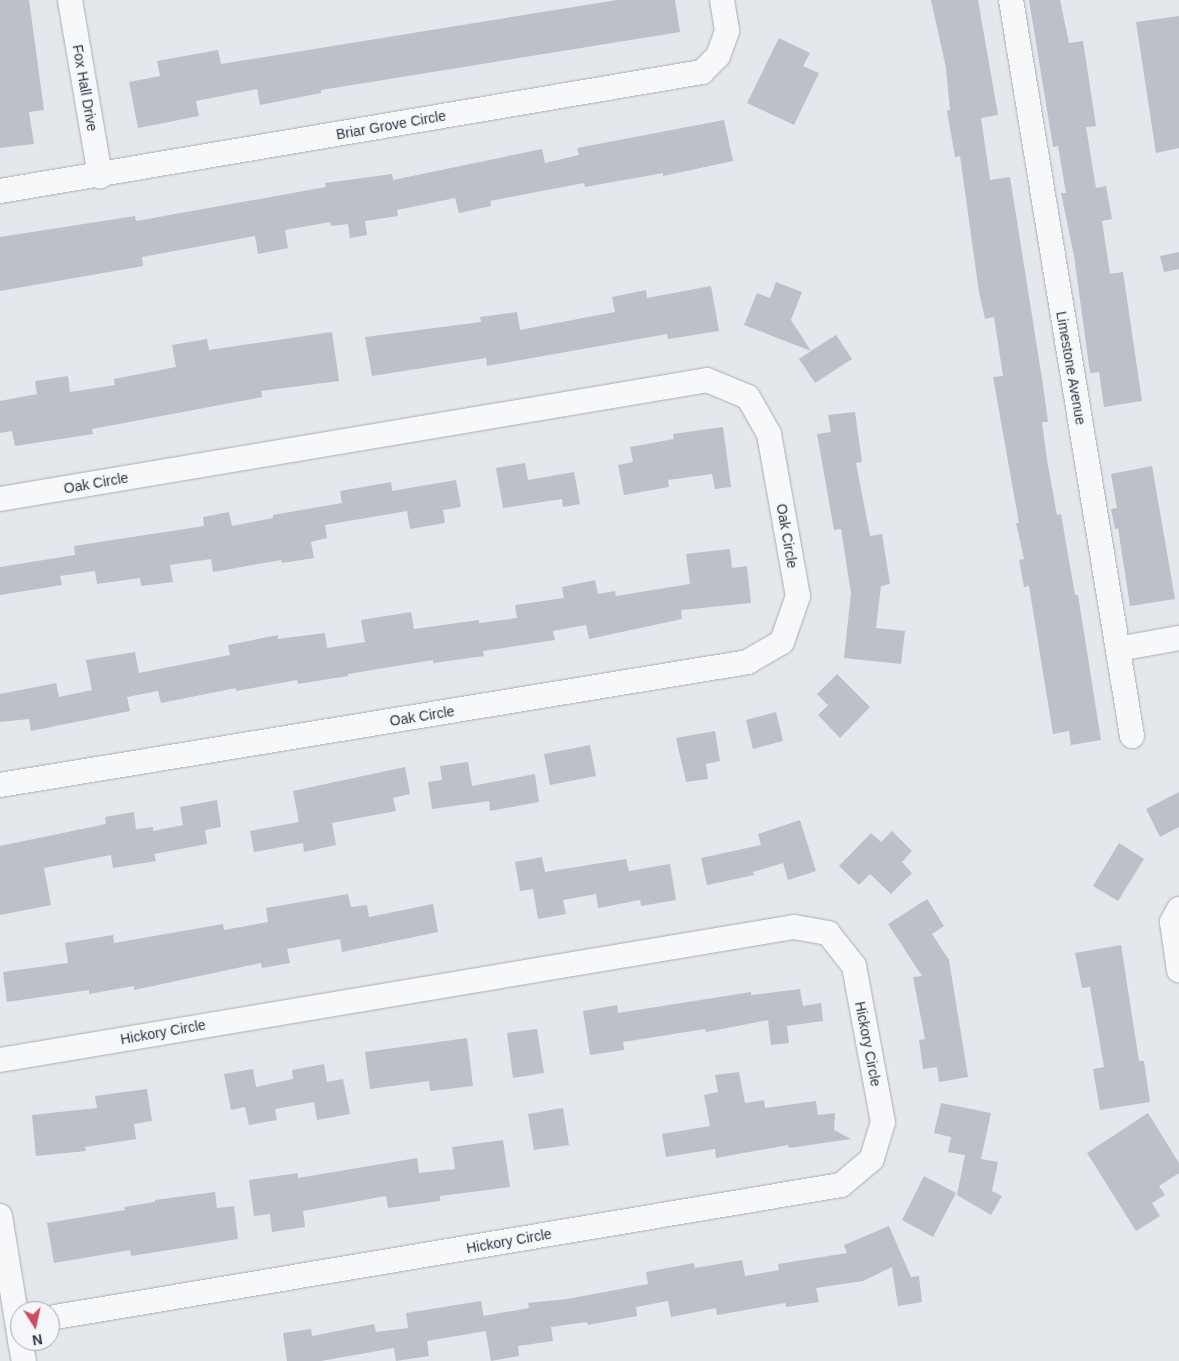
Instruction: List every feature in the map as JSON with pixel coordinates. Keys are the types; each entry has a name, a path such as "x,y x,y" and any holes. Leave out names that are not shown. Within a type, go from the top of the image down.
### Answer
{"street":[{"name":"Fox Hall Drive","path":"70,0 100,176"},
{"name":"Briar Grove Circle","path":"0,191 100,176 702,72 718,56 727,31 722,0"},
{"name":"Limestone Avenue","path":"1011,0 1132,736"},
{"name":"Oak Circle","path":"0,499 707,380 748,397 769,434 798,596 782,642 748,662 0,785"},
{"path":"1118,649 1179,638"},
{"path":"1179,909 1172,922 1179,970"},
{"name":"Hickory Circle","path":"0,1060 794,927 828,933 854,966 883,1122 872,1159 841,1185 60,1316"},
{"path":"0,1216 12,1301"}],"building":[{"path":"0,0 29,0 44,110 29,112 34,144 0,148"},
{"path":"617,0 675,0 680,32 321,90 321,93 260,105 257,89 196,101 199,116 138,128 129,82 160,76 157,61 218,50 221,64"},
{"path":"931,0 978,0 998,115 981,118 990,180 1010,177 1048,422 1042,422 1047,460 1057,515 1061,514 1075,595 1078,595 1101,740 1071,745 1069,731 1053,734 1029,586 1024,587 1019,560 1024,559 1016,523 1019,523 993,377 1003,376 994,317 985,319 979,292 960,156 955,157 947,111 950,110 946,68"},
{"path":"1029,0 1060,0 1069,43 1083,41 1096,126 1086,127 1096,188 1106,186 1112,219 1102,221 1110,274 1123,272 1142,401 1104,407 1099,372 1090,373 1074,256 1061,193 1066,193 1058,146 1053,147"},
{"path":"1179,16 1179,148 1156,153 1136,22"},
{"path":"779,38 810,53 803,66 819,73 794,125 747,103"},
{"path":"724,120 733,161 663,176 663,173 585,187 584,183 531,193 490,201 491,206 459,213 455,198 397,210 398,216 365,221 367,235 350,238 348,224 331,226 330,222 285,230 288,248 258,254 255,236 142,257 143,266 0,291 0,237 135,216 136,221 326,187 325,183 392,174 393,180 542,149 545,163 579,155 577,148"},
{"path":"1179,252 1179,269 1164,272 1160,256"},
{"path":"776,282 802,292 791,320 811,351 744,325 757,293 770,298"},
{"path":"711,286 719,331 668,339 667,334 487,366 486,358 372,376 365,337 481,322 480,317 517,312 520,330 615,312 612,297 646,290 647,298"},
{"path":"332,332 339,381 261,391 262,397 92,429 93,434 15,446 12,431 0,433 0,401 37,394 35,381 68,376 70,392 115,385 114,379 176,367 172,345 207,339 209,350"},
{"path":"836,335 852,359 815,383 799,359"},
{"path":"855,412 862,462 856,463 870,536 882,534 890,584 881,586 876,628 905,631 901,664 844,658 851,593 841,529 834,530 817,434 831,432 828,415"},
{"path":"723,427 731,487 715,489 712,474 668,480 669,487 624,495 618,465 633,462 630,447 674,439 673,434"},
{"path":"525,463 528,480 574,472 580,504 563,507 562,499 503,508 496,468"},
{"path":"1152,466 1175,599 1130,606 1118,528 1115,529 1111,509 1117,508 1111,474"},
{"path":"456,480 461,507 443,510 445,523 410,529 407,511 325,525 327,538 311,542 314,558 282,563 281,560 213,572 211,559 170,565 173,582 141,586 140,578 97,584 95,571 60,576 62,585 0,595 0,567 75,555 74,546 204,526 203,517 229,512 232,526 273,518 273,515 342,503 340,491 391,482 392,491"},
{"path":"730,549 732,568 747,566 751,603 681,610 682,619 589,639 586,625 553,631 555,640 483,651 484,656 433,663 433,660 298,684 297,680 236,691 236,688 161,703 158,691 127,697 130,711 31,731 29,719 0,722 0,694 56,683 59,697 92,690 86,660 135,652 139,673 230,655 228,645 278,635 278,639 325,633 327,648 365,642 361,620 411,612 414,629 479,620 479,623 517,618 515,605 564,598 562,587 595,580 598,594 615,591 616,596 690,584 686,554"},
{"path":"837,674 870,707 840,738 818,715 828,705 817,694"},
{"path":"776,712 783,741 753,749 746,720"},
{"path":"715,731 720,761 706,764 708,779 686,782 676,738"},
{"path":"590,745 596,776 550,785 544,754"},
{"path":"468,762 472,786 535,774 539,802 490,811 489,801 432,809 428,782 442,780 440,766"},
{"path":"405,767 410,794 393,798 396,811 332,823 336,845 304,852 303,843 254,852 250,831 299,822 293,791"},
{"path":"1179,792 1179,827 1160,837 1146,809"},
{"path":"217,800 221,827 205,830 207,844 154,854 156,861 113,868 111,855 44,868 51,905 0,915 0,846 106,824 105,817 134,812 136,829 153,827 153,831 183,825 180,807"},
{"path":"800,820 816,871 788,880 783,863 753,872 754,875 707,885 701,858 761,845 758,834"},
{"path":"892,831 912,851 902,862 912,873 891,894 870,874 859,885 839,866 871,833 881,842"},
{"path":"1119,843 1144,859 1118,901 1093,886"},
{"path":"542,857 545,872 626,859 629,871 670,864 676,900 641,906 640,900 598,908 596,894 563,900 566,914 538,919 533,889 520,891 515,862"},
{"path":"348,894 351,907 367,905 369,917 433,904 438,932 342,952 340,939 287,949 290,963 262,968 261,963 134,990 134,986 89,994 89,990 7,1002 3,972 68,963 65,943 113,935 114,943 223,924 224,930 268,922 266,908"},
{"path":"927,899 944,926 932,934 949,960 968,1077 939,1082 937,1067 923,1069 919,1040 925,1039 913,977 922,976 888,924"},
{"path":"1121,945 1139,1061 1144,1061 1150,1102 1100,1110 1093,1069 1104,1067 1090,987 1082,988 1075,953"},
{"path":"800,989 803,1006 821,1003 823,1021 787,1026 789,1043 771,1045 768,1020 706,1032 705,1029 623,1042 624,1050 590,1055 583,1011 617,1005 618,1013 751,992 751,995"},
{"path":"537,1029 544,1073 513,1078 507,1033"},
{"path":"467,1038 473,1086 430,1091 429,1081 370,1089 365,1052"},
{"path":"324,1064 327,1082 343,1079 350,1114 317,1120 314,1102 275,1109 277,1120 249,1125 245,1107 231,1110 224,1074 253,1069 256,1087 293,1079 292,1070"},
{"path":"739,1072 745,1103 764,1100 765,1108 816,1101 818,1115 835,1113 834,1130 851,1139 789,1148 788,1145 716,1158 715,1149 666,1157 662,1134 710,1126 704,1095 718,1092 715,1075"},
{"path":"147,1089 152,1121 134,1124 136,1139 85,1147 86,1151 36,1156 32,1115 97,1108 95,1096"},
{"path":"941,1103 991,1113 981,1159 998,1162 992,1191 1002,1196 991,1215 957,1195 965,1155 948,1152 951,1137 934,1133"},
{"path":"563,1108 569,1145 534,1150 528,1114"},
{"path":"1148,1113 1179,1163 1179,1173 1159,1186 1165,1195 1152,1203 1160,1216 1136,1231 1087,1153"},
{"path":"503,1140 510,1187 440,1196 440,1201 388,1208 386,1196 303,1211 305,1227 272,1232 270,1214 254,1216 249,1180 298,1173 298,1178 417,1158 419,1173 455,1169 452,1147"},
{"path":"924,1176 956,1193 933,1237 902,1220"},
{"path":"215,1192 217,1208 234,1206 238,1239 131,1256 130,1250 54,1263 47,1223 125,1210 124,1207 155,1202 155,1200"},
{"path":"889,1226 911,1277 919,1276 922,1302 898,1306 892,1267 863,1281 816,1288 819,1302 786,1307 785,1303 717,1315 716,1308 671,1317 668,1301 636,1307 637,1316 588,1325 587,1322 551,1327 553,1341 518,1346 519,1356 491,1361 483,1316 529,1308 528,1303 567,1299 648,1284 646,1272 694,1263 695,1268 742,1260 745,1276 779,1270 778,1264 847,1253 844,1245"},
{"path":"481,1301 486,1331 427,1341 429,1356 396,1361 394,1348 321,1361 287,1361 283,1333 311,1329 312,1336 374,1324 376,1332 408,1328 406,1313"}]}
